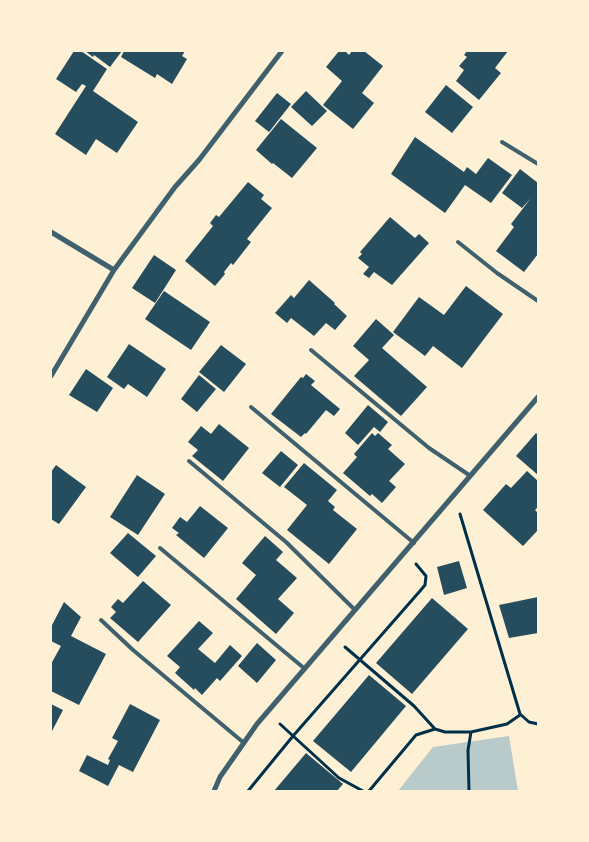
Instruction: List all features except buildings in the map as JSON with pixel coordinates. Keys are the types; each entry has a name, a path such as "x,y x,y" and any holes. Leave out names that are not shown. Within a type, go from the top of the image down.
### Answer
{"street":[{"path":"51,376 114,270 175,187 199,160 282,51"},
{"path":"51,232 114,270"},
{"path":"214,791 220,777 267,711 414,543 469,475 538,397"}],"lane":[{"path":"502,142 538,164"},
{"path":"458,242 538,301"},
{"path":"311,350 429,448 469,475"},
{"path":"252,407 414,543"},
{"path":"189,461 286,542 355,610"},
{"path":"160,548 305,669"},
{"path":"101,620 244,744"}],"path":[{"path":"454,494 520,714 529,722 538,724"},
{"path":"248,791 293,736 425,585 426,576 405,553"},
{"path":"333,635 359,660 414,706 435,729 445,732 471,732 507,724 520,714"},
{"path":"267,711 339,778 363,791"},
{"path":"369,791 416,735 435,729"},
{"path":"470,791 468,750 471,732"}],"shaded area":[{"path":"509,736 518,791 398,791 433,747"}]}
